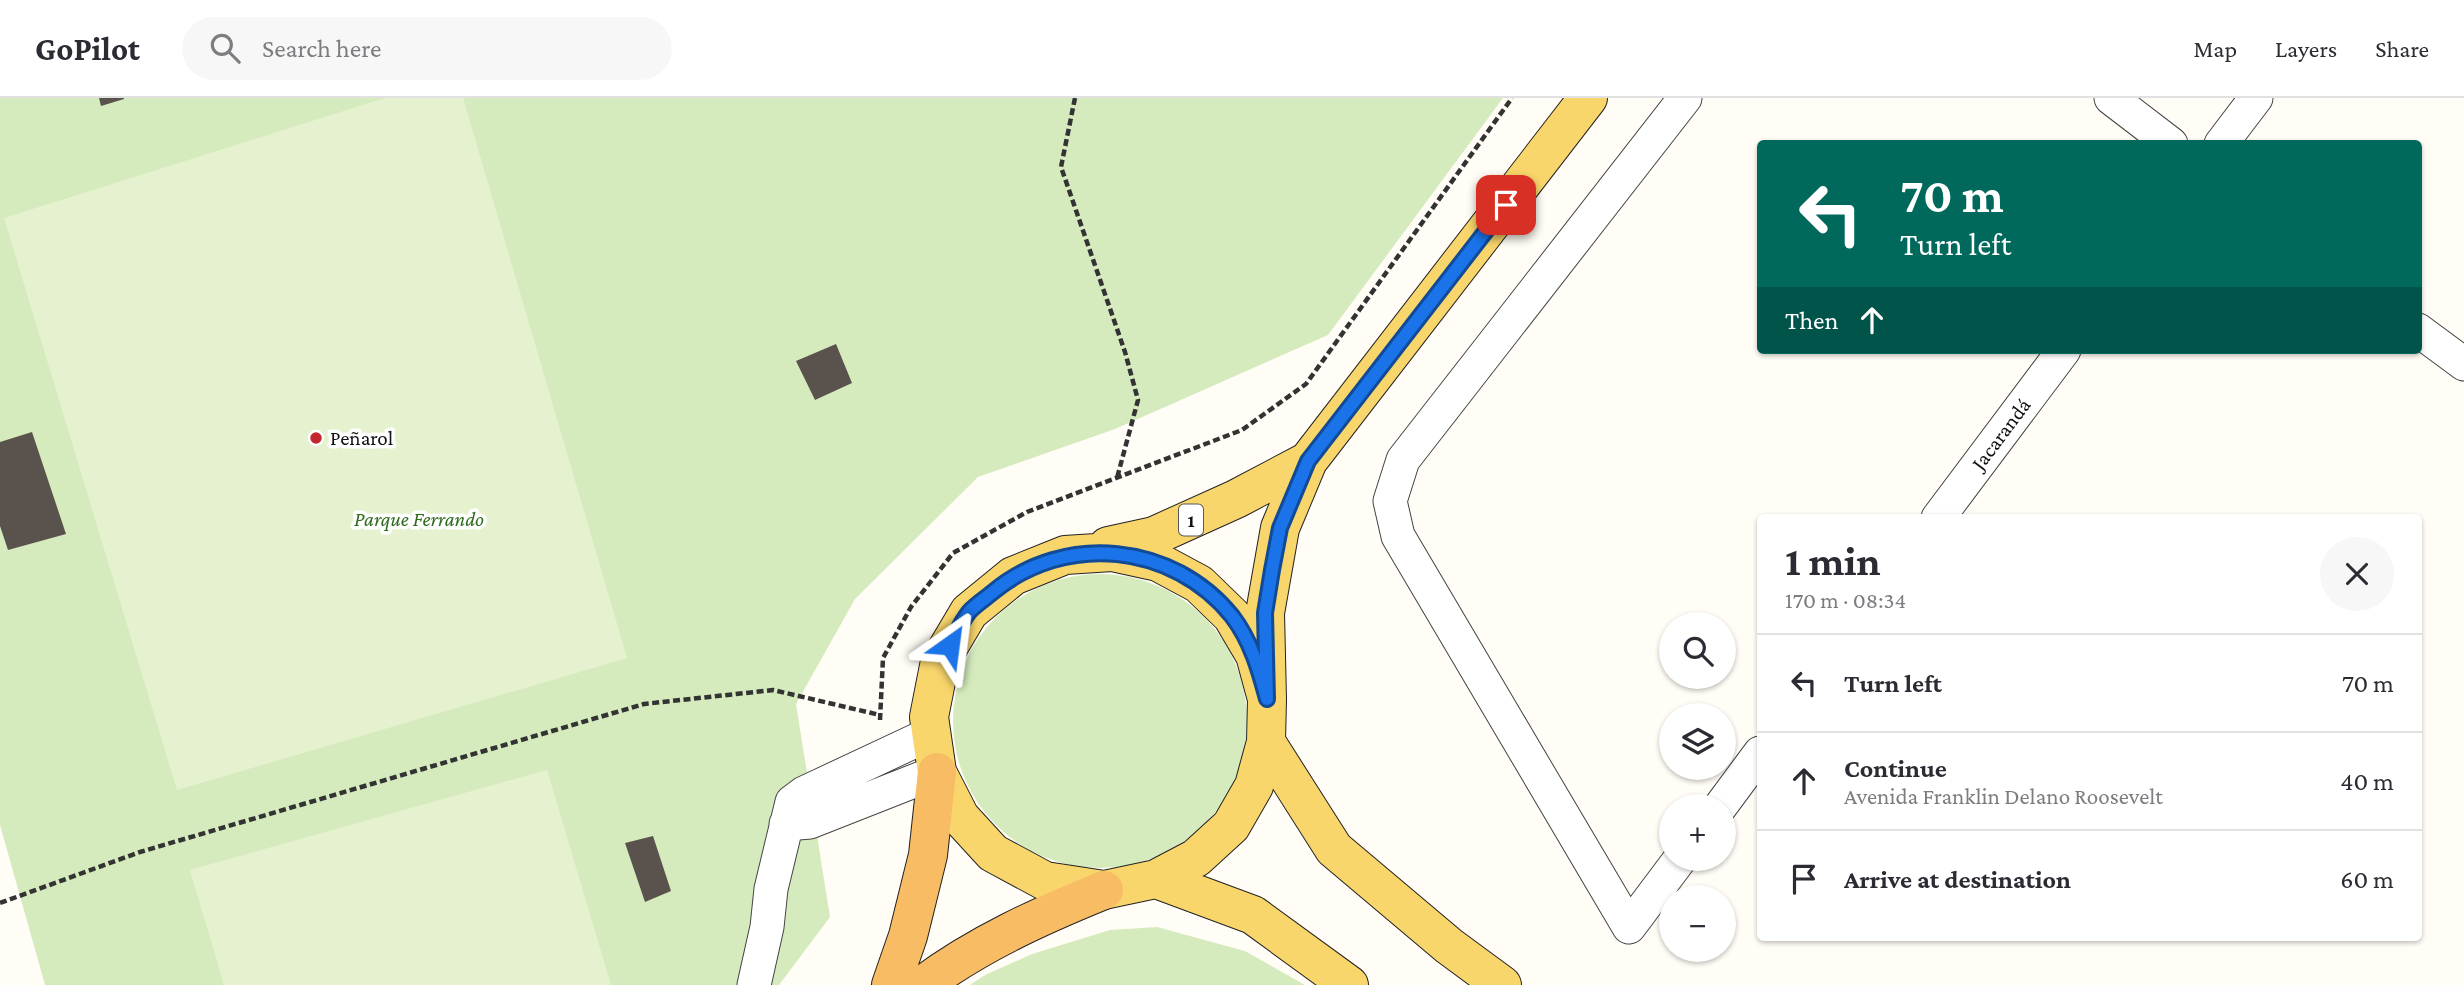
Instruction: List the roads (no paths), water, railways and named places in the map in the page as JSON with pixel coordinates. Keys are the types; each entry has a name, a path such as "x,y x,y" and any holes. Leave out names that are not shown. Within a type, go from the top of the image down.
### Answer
{"highway":[{"name":"1","path":"891,985 908,936 928,855 937,772"},
{"name":"1","path":"923,985 949,965 1024,923 1104,890"}],"main road":[{"name":"1","path":"1308,461 1236,499 1154,536 1065,555 1013,576 969,612 940,661 929,717 937,772 960,817 993,853 1045,881 1104,890 1156,879 1196,858 1231,826 1254,786 1266,742 1265,613 1280,528 1308,461 1588,98"},
{"name":"1","path":"1065,555 1112,552 1158,562 1199,584 1232,616 1255,655 1267,699"},
{"path":"1266,742 1334,849 1449,946 1502,985"},
{"path":"1156,879 1253,915 1349,985"}],"street":[{"path":"1671,871 1629,927 1398,536 1390,501 1402,460 1685,98"},
{"path":"2111,98 2166,140"},
{"path":"2224,140 2256,98"},
{"path":"2422,333 2464,364"},
{"name":"Jacarandá","path":"1941,514 2061,354"},
{"path":"754,985 767,927 771,889 792,802 804,793 932,733"},
{"path":"1729,794 1757,756"},
{"path":"786,824 810,822 937,772"}],"place":[{"name":"Peñarol","path":"316,438"}],"park label":[{"name":"Parque Ferrando","path":"419,519"}]}
